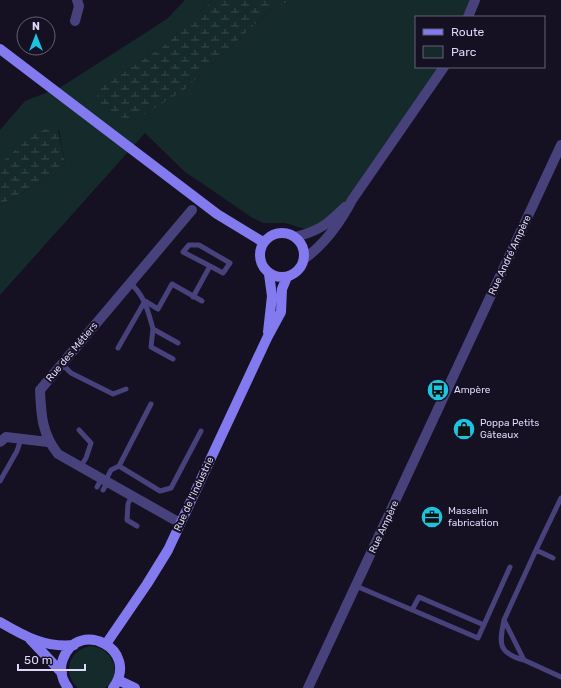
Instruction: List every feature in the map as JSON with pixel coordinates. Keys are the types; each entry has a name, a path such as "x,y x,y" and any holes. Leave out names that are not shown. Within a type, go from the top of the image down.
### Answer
{"street":[{"path":"76,21 79,6 77,0"},
{"path":"468,16 475,0"},
{"path":"0,49 217,214 263,242"},
{"path":"352,200 331,221 318,230 295,237 280,232 270,235 263,242 259,252 261,265 269,274 275,276 287,277 297,272 304,259 314,252 342,219 352,200 443,68"},
{"name":"Rue André Ampère","path":"458,366 561,145"},
{"name":"Rue des Métiers","path":"180,523 132,495 103,483 81,466 58,454 48,442 41,417 40,390 192,210"},
{"path":"295,237 303,248 304,259"},
{"name":"Rue de l'Industrie","path":"268,336 272,296 269,274"},
{"name":"Rue de l'Industrie","path":"106,644 158,568 268,336 281,312 282,289 287,277"},
{"name":"Rue Ampère","path":"308,688 458,366"},
{"path":"0,442 6,437 48,442"},
{"path":"0,622 30,639 62,673 68,688"},
{"path":"30,639 60,645 74,645 90,640 106,644 114,651 119,660 120,670 116,684 135,688"},
{"path":"62,673 64,657 74,645"}],"lane":[{"path":"189,245 199,245 230,263 223,273 210,266 183,252 189,245"},
{"path":"193,296 210,266"},
{"path":"130,284 139,291 145,301 153,329 151,347 174,359"},
{"path":"145,301 158,309 172,284 202,301"},
{"path":"118,348 145,301"},
{"path":"153,329 178,343"},
{"path":"62,364 71,373 112,394 126,389"},
{"path":"103,483 111,470 119,466 151,404"},
{"path":"79,430 91,444 86,458 81,466"},
{"path":"119,466 160,491 171,488 201,432"},
{"path":"0,481 17,451 21,439"},
{"path":"132,495 128,504 128,520 138,526"},
{"path":"561,498 504,620 500,639 503,650 512,657 524,660 561,677"},
{"path":"536,550 553,558"},
{"path":"356,586 478,638 510,567"},
{"path":"412,610 418,597 484,625"},
{"path":"504,620 524,660"}],"green space":[{"path":"185,0 213,0 161,48 99,88 184,90 270,10 292,0 475,0 468,16 415,16 415,68 443,68 353,201 312,227 305,229 285,223 263,223 251,217 184,171 145,133 0,295 0,205 54,175 65,163 59,130 0,164 0,130 25,101 61,87 167,19"},
{"path":"213,0 292,0 270,10 184,90 135,120 109,115 96,102 99,88 161,48"},
{"path":"48,128 58,130 65,163 54,175 0,205 0,164 32,135"},
{"path":"90,646 98,647 104,651 113,662 114,675 111,682 105,688 78,688 70,676 69,669 72,658 83,649"}],"place":[{"name":"Ampère","path":"438,390"},
{"name":"Poppa Petits Gâteaux","path":"464,429"},
{"name":"Masselin fabrication","path":"432,517"}]}
